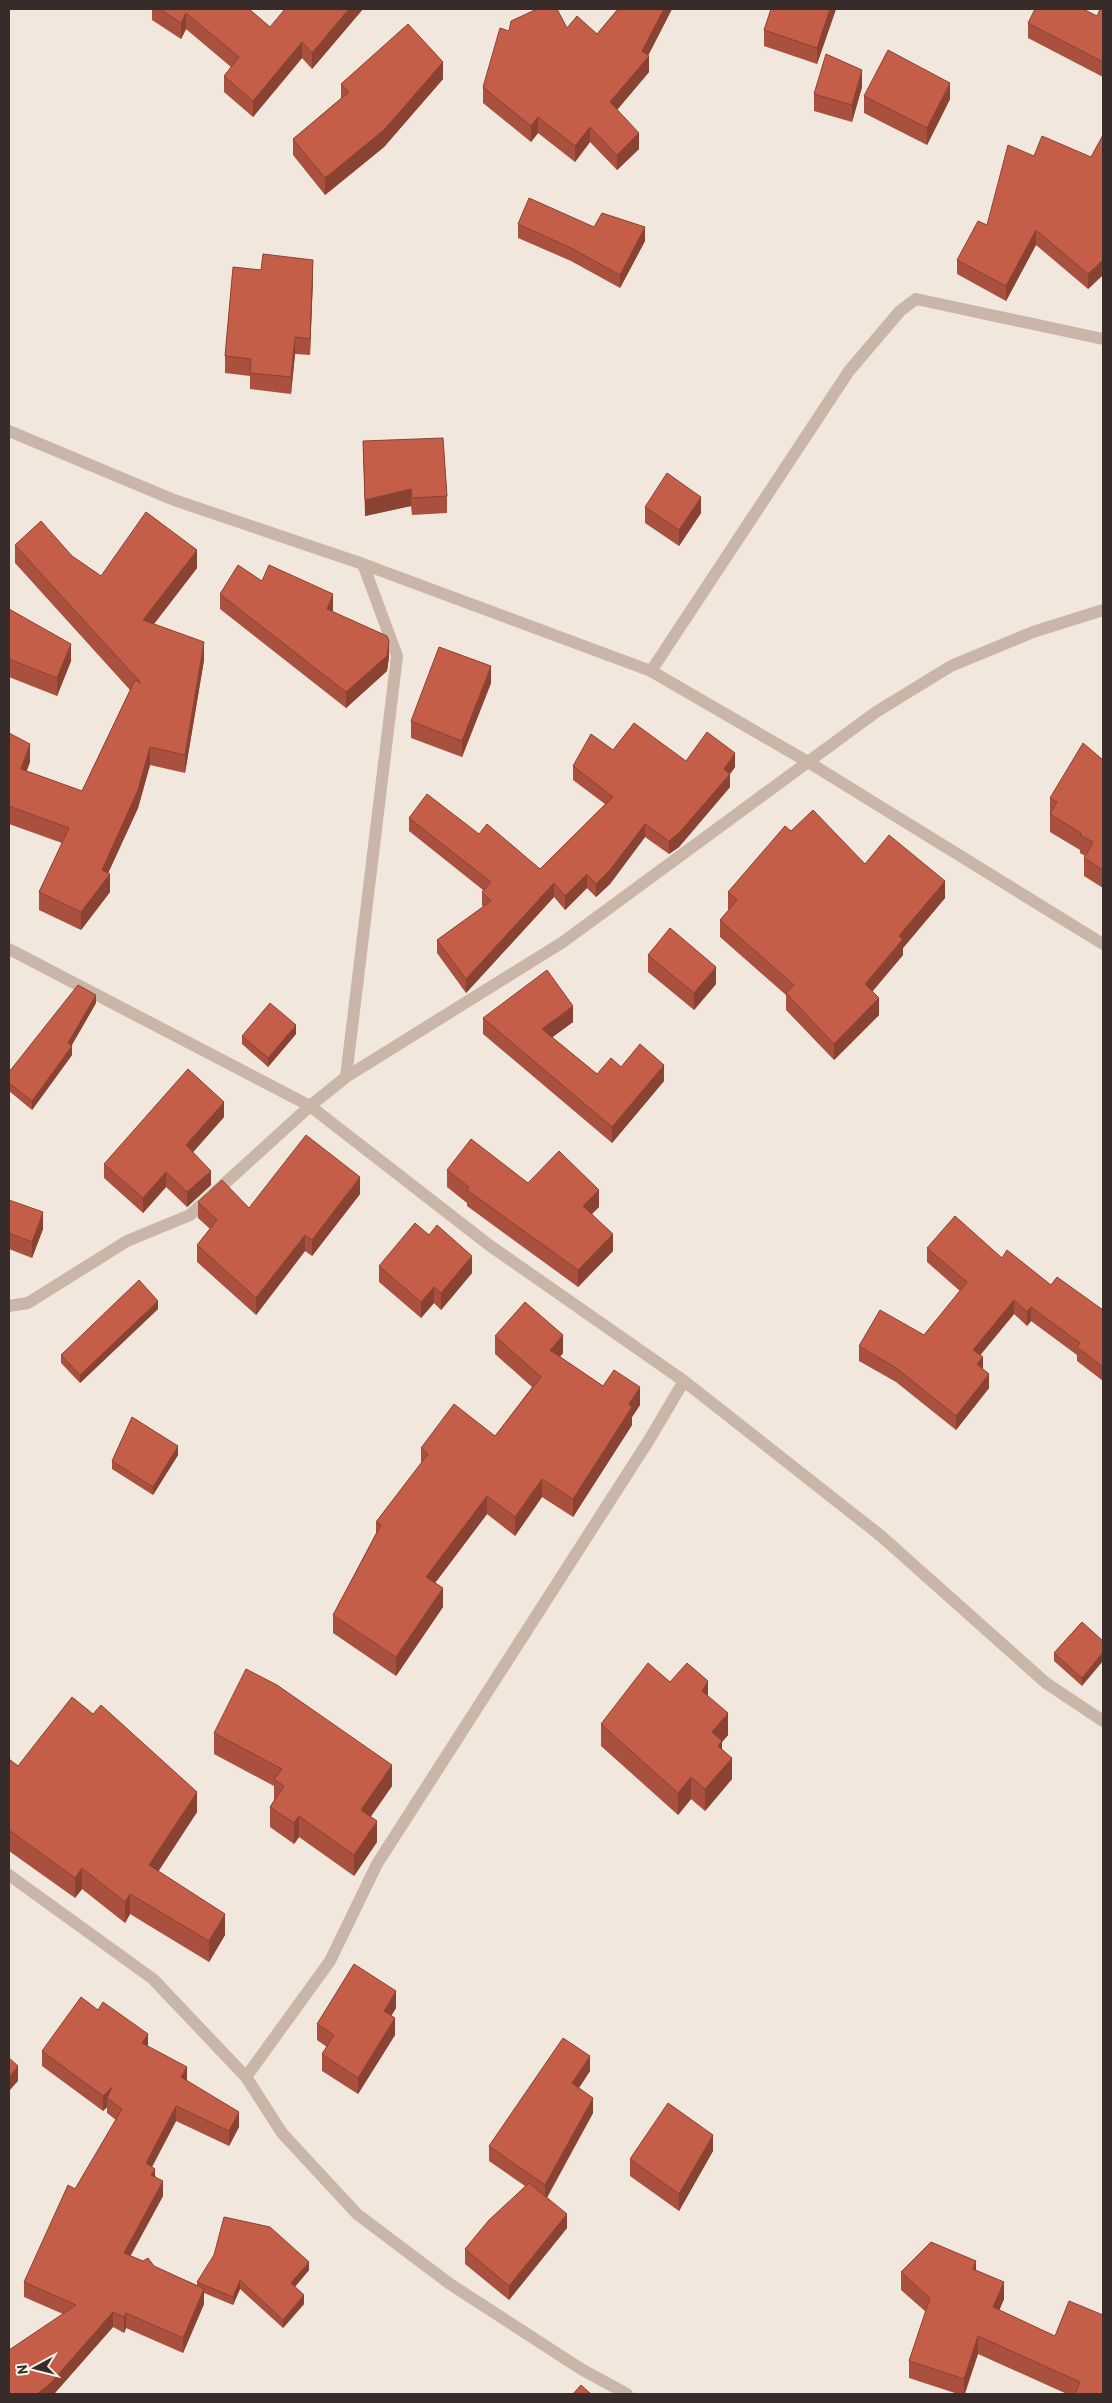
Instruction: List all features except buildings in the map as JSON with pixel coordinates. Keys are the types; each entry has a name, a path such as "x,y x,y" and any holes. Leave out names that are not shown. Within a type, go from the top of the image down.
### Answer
{"street":[{"path":"651,671 849,371 900,311 916,299 1103,339"},
{"path":"9,431 174,500 363,564 651,671 808,762 1103,944"},
{"path":"346,1077 397,656 363,564"},
{"path":"9,1306 28,1303 127,1241 190,1216 310,1106 346,1077 563,942 876,712 951,666 1034,632 1103,610"},
{"path":"9,949 310,1106 489,1245 684,1381 881,1536 1046,1683 1103,1721"},
{"path":"246,2077 330,1961 377,1864 644,1448 684,1381"},
{"path":"9,1875 152,1979 246,2077 282,2133 357,2214 450,2284 581,2369 628,2394"}]}
